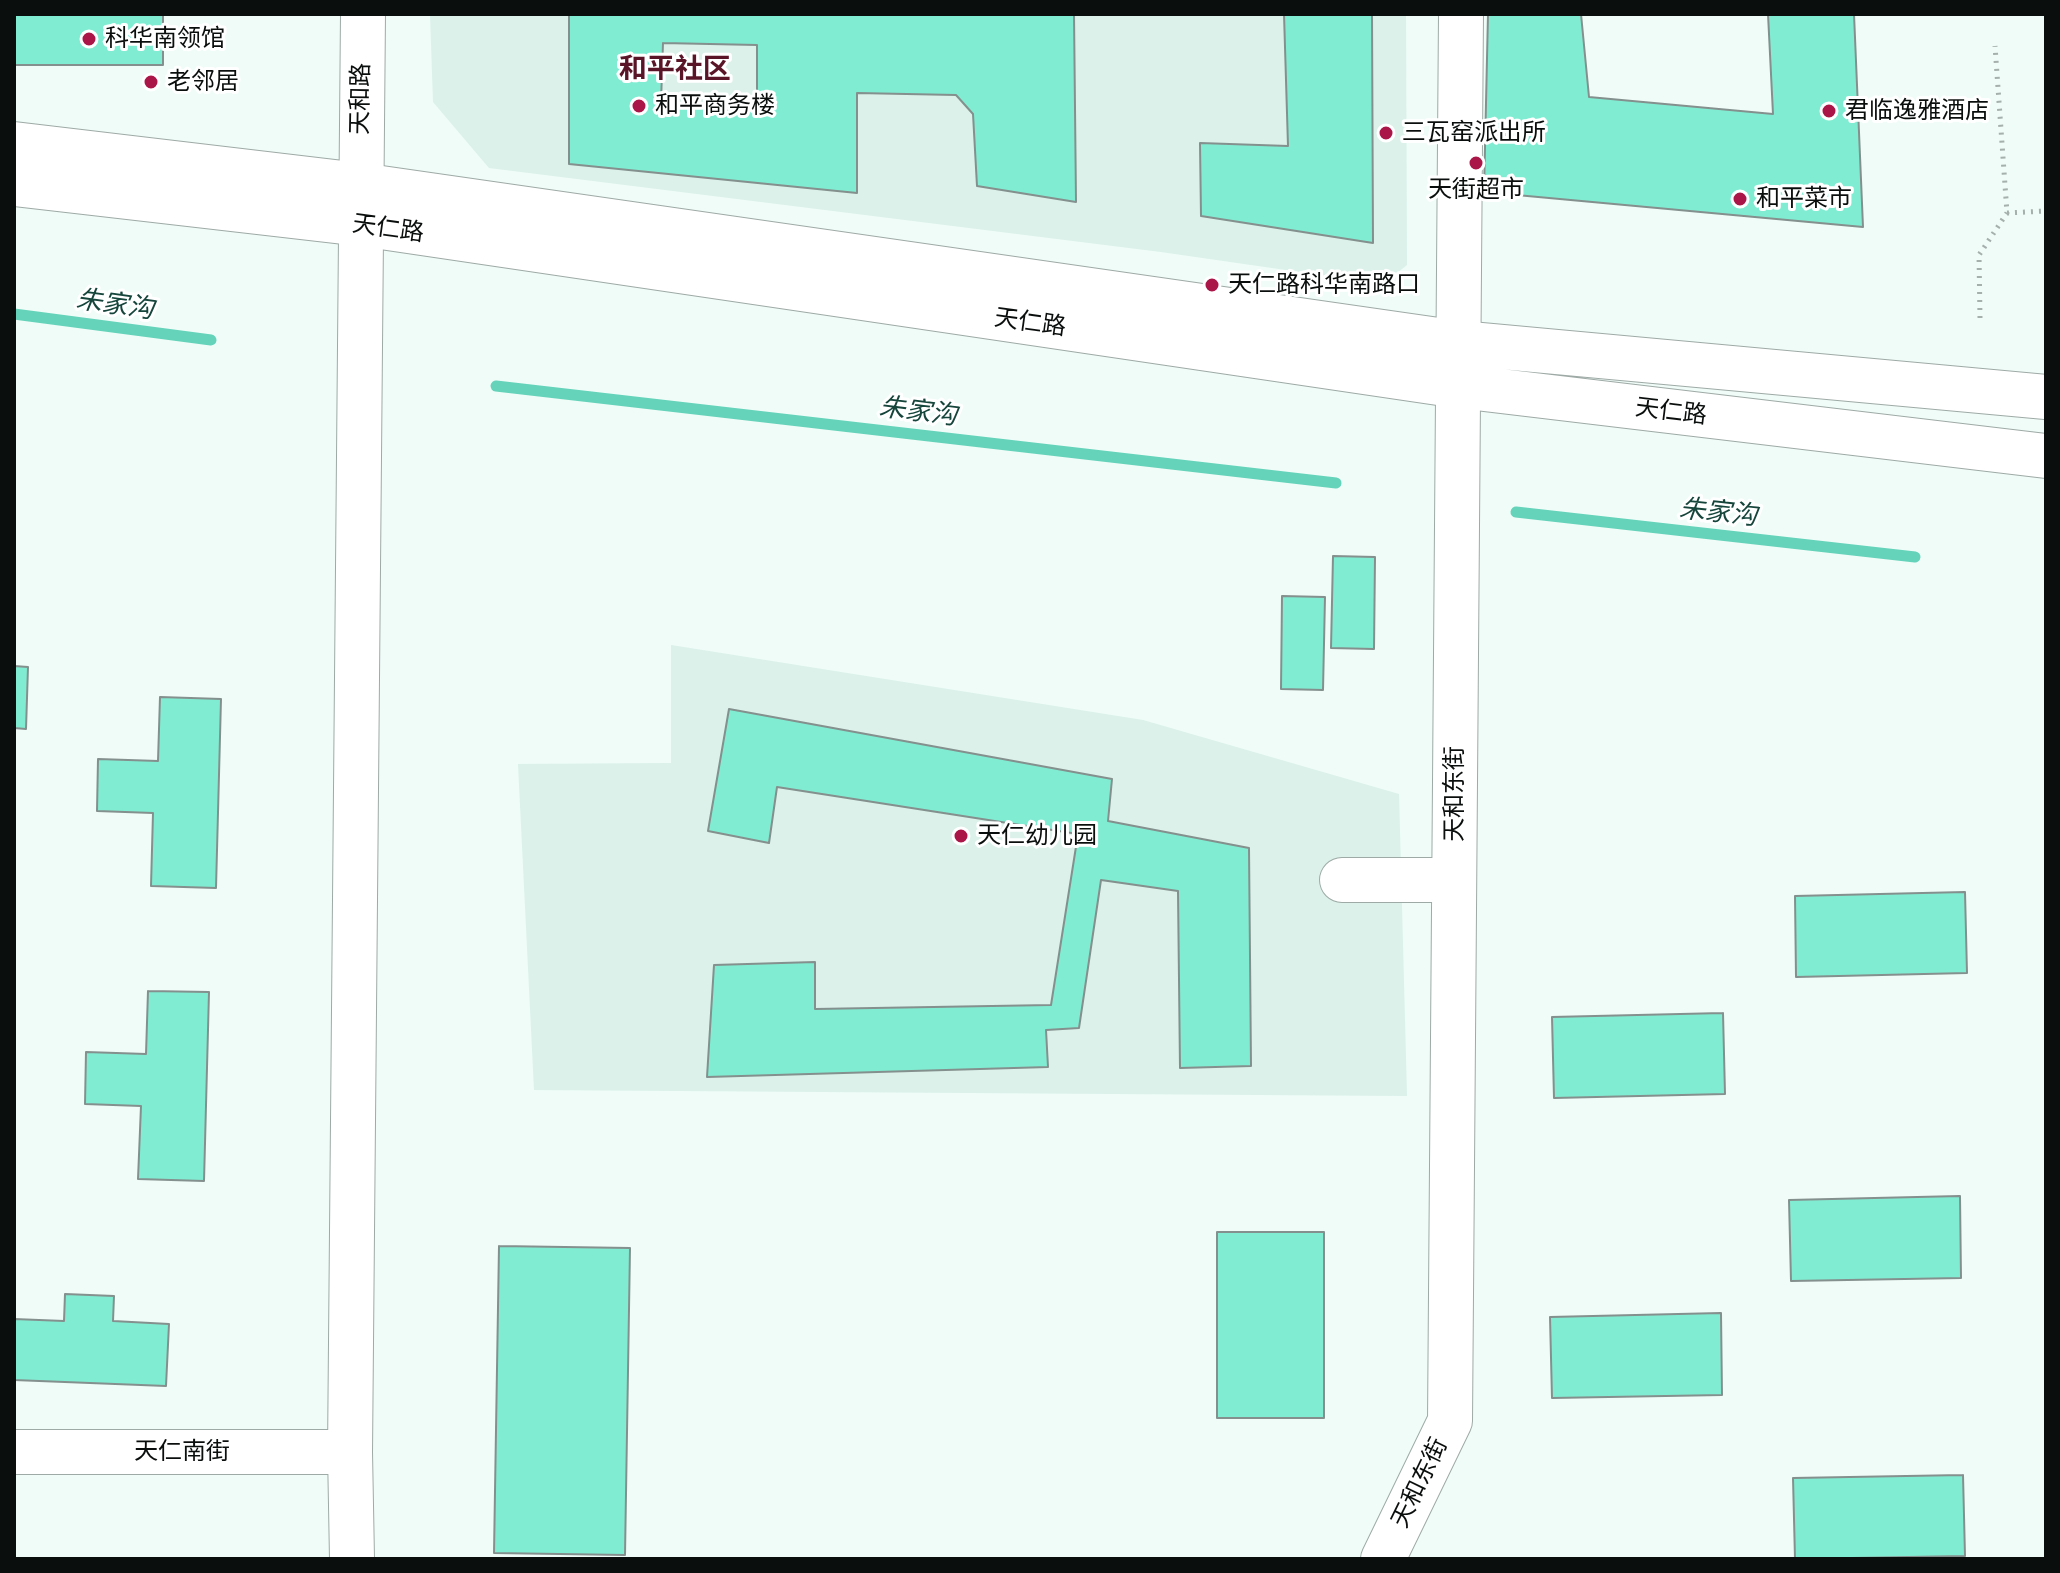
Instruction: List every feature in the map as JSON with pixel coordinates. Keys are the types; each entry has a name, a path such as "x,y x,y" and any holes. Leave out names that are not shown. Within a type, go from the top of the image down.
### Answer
{"main road":[{"name":"天和路","path":"352,1559 350,1452 363,14"},
{"name":"天和东街","path":"1383,1559 1450,1421 1461,14"},
{"name":"天仁路","path":"14,144 360,205 1459,386 2046,456"},
{"name":"天仁路","path":"14,184 360,205 1459,343 2046,397"},
{"path":"1342,880 1454,880"},
{"name":"天仁南街","path":"14,1452 350,1452"}],"path":[{"path":"1980,318 1979,255 2007,213 1995,46"},
{"path":"2007,213 2046,211"}],"shaded area":[{"path":"430,14 1406,14 1407,265 1383,284 1161,252 489,168 433,102"},
{"name":"天仁幼儿园","path":"671,645 1143,720 1399,794 1407,1096 534,1090 518,764 671,763"}],"building":[{"name":"科华南领馆","path":"14,14 163,14 163,65 14,65"},
{"name":"和平商务楼","path":"569,14 1074,14 1076,202 977,186 973,114 956,95 857,93 857,193 569,164","holes":["663,43 757,45 757,109 661,102"]},
{"path":"1284,14 1372,14 1373,243 1201,216 1200,143 1288,146"},
{"path":"1488,14 1581,14 1589,97 1773,114 1768,14 1854,14 1863,227 1484,192"},
{"path":"1333,556 1375,557 1374,649 1331,648"},
{"path":"1282,596 1325,597 1323,690 1281,689"},
{"path":"14,666 28,667 26,729 14,728"},
{"path":"160,697 221,699 216,888 151,886 153,813 97,811 98,759 158,761"},
{"path":"729,709 1112,779 1108,821 1249,848 1251,1066 1180,1068 1178,891 1101,880 1079,1028 1046,1030 1048,1067 707,1077 714,965 815,962 815,1009 1051,1005 1078,834 777,787 769,843 708,831"},
{"path":"1965,892 1967,973 1796,977 1795,896"},
{"path":"148,991 209,992 204,1181 138,1179 141,1106 85,1104 86,1052 146,1054"},
{"path":"1723,1013 1725,1094 1554,1098 1552,1017"},
{"path":"1960,1196 1961,1278 1791,1281 1789,1200"},
{"path":"1217,1232 1324,1232 1324,1418 1217,1418"},
{"path":"499,1246 630,1248 625,1555 494,1553"},
{"path":"65,1294 114,1296 113,1321 169,1324 166,1386 14,1380 14,1319 64,1321"},
{"path":"1721,1313 1722,1395 1552,1398 1550,1317"},
{"path":"1963,1475 1965,1556 1795,1559 1793,1478"}],"waterway":[{"name":"朱家沟","path":"14,314 211,340"},
{"name":"朱家沟","path":"496,386 1336,483"},
{"name":"朱家沟","path":"1516,512 1915,557"}],"place":[{"name":"科华南领馆","path":"89,39"},
{"name":"老邻居","path":"151,82"},
{"name":"和平商务楼","path":"639,106"},
{"name":"君临逸雅酒店","path":"1829,111"},
{"name":"三瓦窑派出所","path":"1386,133"},
{"name":"天街超市","path":"1476,163"},
{"name":"和平菜市","path":"1740,199"},
{"name":"天仁路科华南路口","path":"1212,285"},
{"name":"天仁幼儿园","path":"961,836"}],"district":[{"name":"和平社区","path":"675,70"}]}
